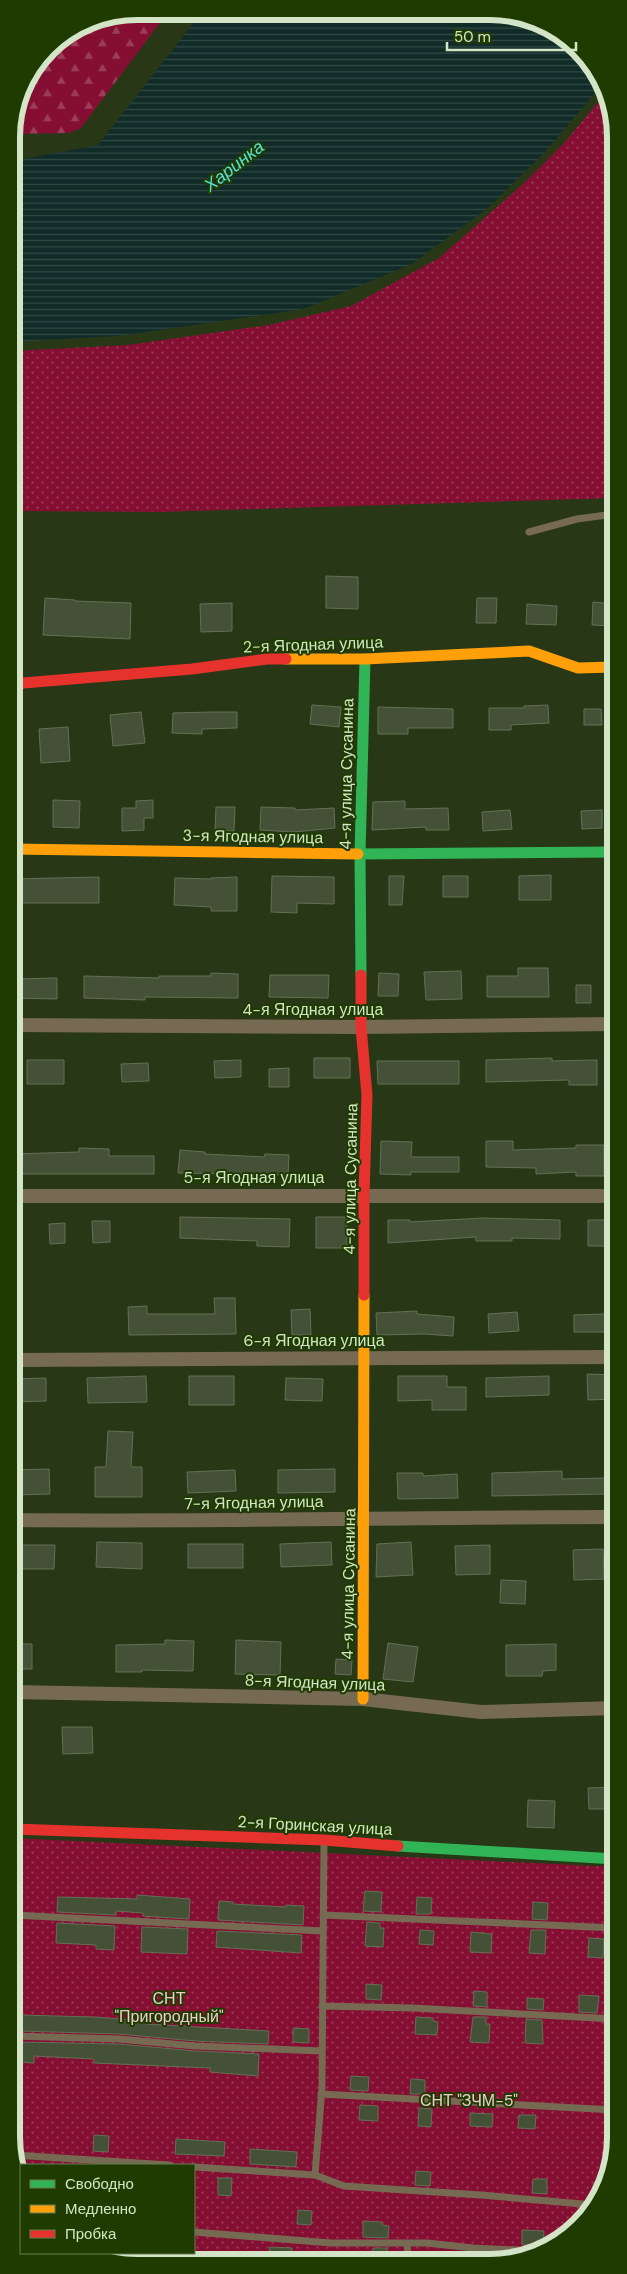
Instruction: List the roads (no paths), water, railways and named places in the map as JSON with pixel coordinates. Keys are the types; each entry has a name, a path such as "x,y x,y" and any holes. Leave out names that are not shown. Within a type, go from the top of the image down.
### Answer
{"street":[{"name":"2-я Ягодная улица","path":"20,683 192,669 267,659 365,659 529,651 578,668 607,667"},
{"name":"4-я улица Сусанина","path":"363,1699 365,1518 364,1195 367,1095 361,1027 360,854 365,659"},
{"name":"3-я Ягодная улица","path":"20,849 360,854 607,852"},
{"name":"4-я Ягодная улица","path":"20,1025 361,1027 607,1024"},
{"name":"5-я Ягодная улица","path":"20,1196 607,1196"},
{"name":"6-я Ягодная улица","path":"20,1360 607,1357"},
{"name":"7-я Ягодная улица","path":"20,1520 156,1522 365,1518 607,1517"},
{"name":"8-я Ягодная улица","path":"20,1692 363,1699 481,1712 607,1708"},
{"name":"2-я Горинская улица","path":"20,1829 324,1840 472,1852 607,1859"}],"lane":[{"path":"529,532 577,519 607,515"},
{"path":"316,2174 321,2094 324,1840"},
{"path":"20,1915 323,1931"},
{"path":"324,1915 607,1928"},
{"path":"322,2006 413,2008 607,2019"},
{"path":"20,2036 119,2039 195,2046 321,2050"},
{"path":"321,2094 607,2110"},
{"path":"21,2155 154,2164"},
{"path":"195,2167 316,2174 344,2186 585,2204"},
{"path":"195,2232 331,2243 407,2243 521,2250"},
{"path":"407,2243 408,2254"}],"water":[{"name":"Харинка","path":"196,20 490,20 513,22 542,32 561,44 583,66 597,90 545,152 488,208 412,264 304,309 118,336 20,342 20,160 98,145"}],"park label":[{"name":"СНТ \"Пригородный\"","path":"169,2007"},
{"name":"СНТ \"ЗЧМ-5\"","path":"469,2100"}]}
